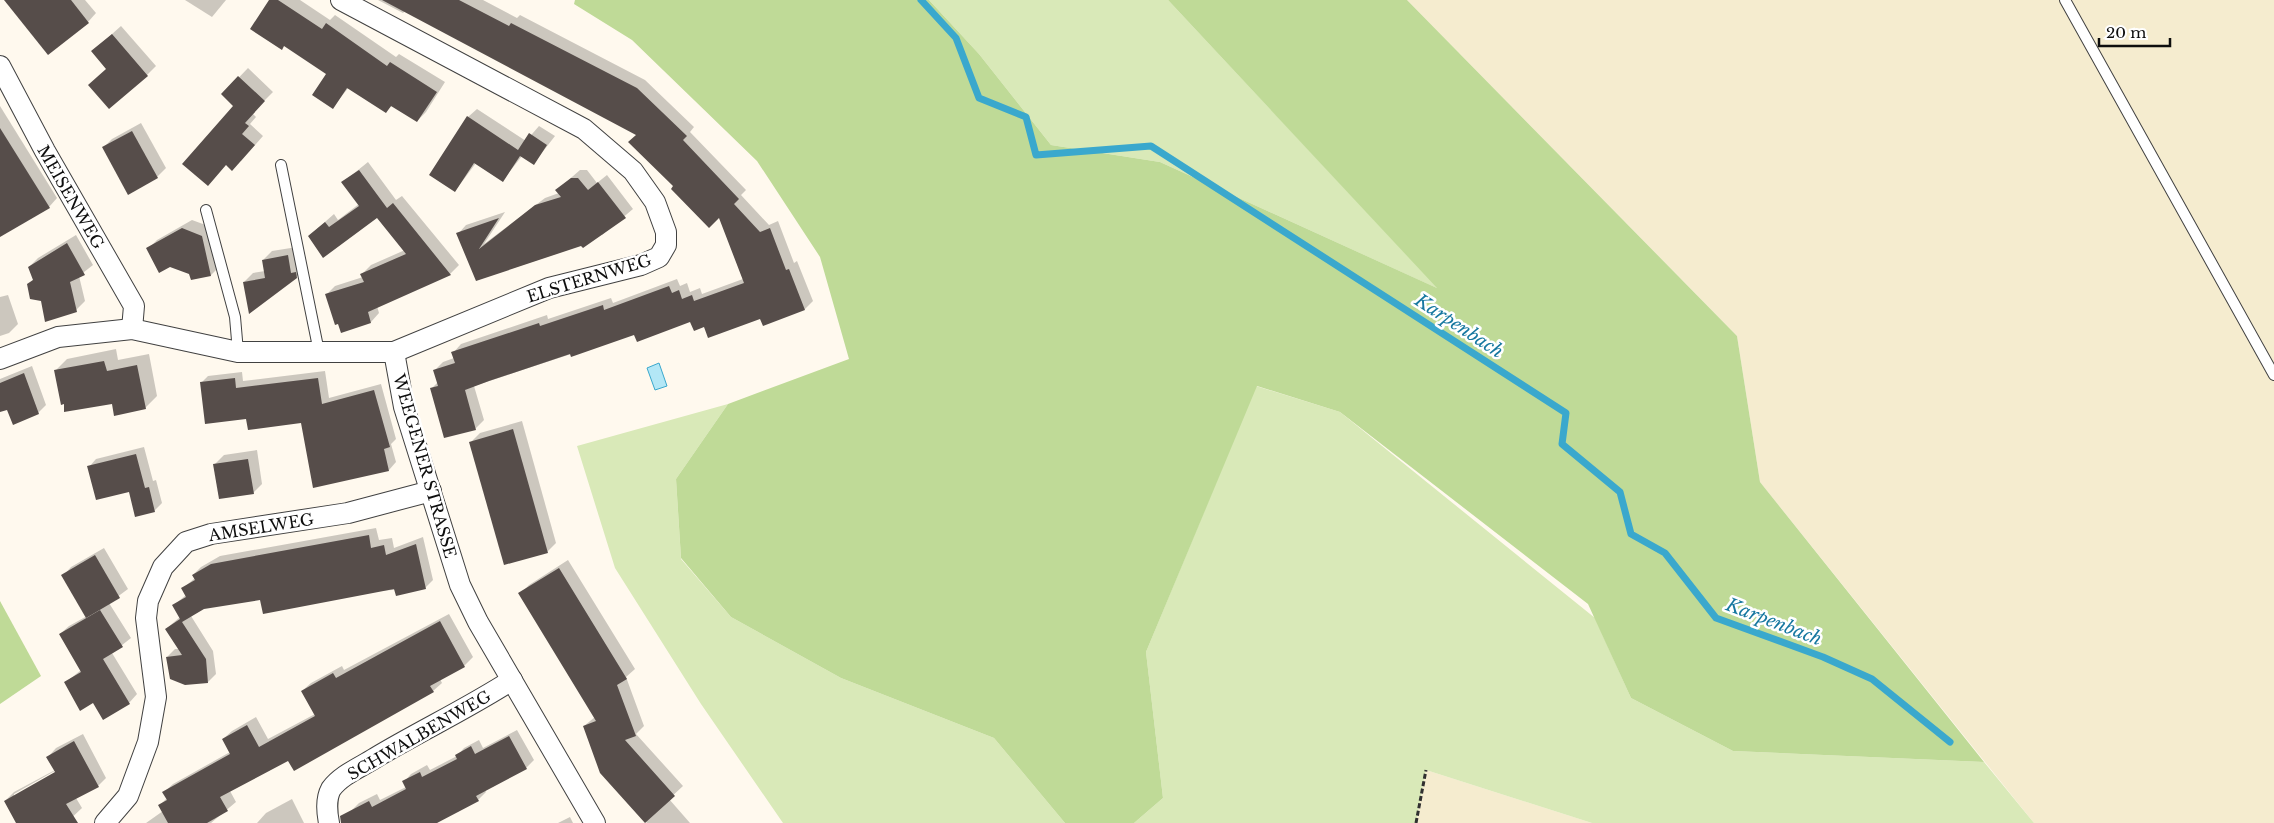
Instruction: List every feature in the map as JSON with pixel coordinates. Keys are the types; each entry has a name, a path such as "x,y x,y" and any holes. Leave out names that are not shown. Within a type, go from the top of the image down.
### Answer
{"street":[{"name":"ELSTERNWEG","path":"340,0 584,129 632,170 655,202 666,232 666,245 659,257 641,265 549,288 394,352"},
{"name":"MEISENWEG","path":"0,66 44,151 134,306 132,329"},
{"name":"WEEGENER STRASSE","path":"0,359 58,337 132,329 238,352 394,352 404,407 460,585 478,622 595,823"},
{"name":"AMSELWEG","path":"105,823 128,796 148,742 156,697 146,618 148,601 163,567 186,542 211,534 348,513 431,491"},
{"name":"SCHWALBENWEG","path":"328,823 326,812 331,790 348,774 414,735 478,702 512,680"}],"lane":[{"path":"2065,0 2274,375"},
{"path":"281,165 319,352"},
{"path":"206,210 235,317 238,352"}],"path":[{"path":"1416,823 1426,770"}],"shaded area":[{"path":"1407,0 2274,0 2274,823 2034,823 1760,482 1737,336"},
{"path":"1426,770 1592,823 1416,823"}],"green space":[{"path":"575,0 929,0 979,54 1051,145 1160,162 1437,288 1168,0 1407,0 1737,336 1760,482 1984,762 1733,751 1631,698 1588,604 1340,412 1257,386 1146,652 1163,798 1134,823 1065,823 994,738 841,678 731,617 681,558 676,479 728,404 849,359 820,257 757,161 632,40 574,4"},
{"path":"929,0 1168,0 1439,289 1160,162 1051,145 979,54"},
{"path":"1256,386 1340,412 1595,618 1631,698 1733,751 1984,762 2034,823 1592,823 1426,770 1416,823 1134,823 1163,798 1146,652"},
{"path":"728,404 676,479 681,559 731,617 841,678 994,738 1065,823 783,823 701,704 615,568 577,446"},
{"path":"0,601 41,676 0,704"}],"water":[{"path":"659,363 667,386 655,390 647,368"}],"building":[{"path":"4,0 71,0 89,23 48,55"},
{"path":"269,0 278,0 322,29 326,23 387,66 390,62 437,92 417,122 391,106 386,113 347,88 333,109 312,95 326,74 284,46 282,50 250,29"},
{"path":"382,0 459,0 509,26 511,23 637,88 687,136 683,140 739,199 734,204 760,232 770,228 786,270 789,269 805,310 763,326 760,319 708,338 704,327 694,331 690,322 637,342 634,335 571,357 570,354 489,381 465,390 476,430 444,438 430,388 438,386 433,370 455,363 451,352 539,323 540,326 603,305 604,310 669,286 672,293 679,290 682,299 692,295 694,301 744,283 719,218 709,228 671,189 673,186 628,142 636,135"},
{"path":"112,34 148,76 109,109 88,85 106,69 91,51"},
{"path":"238,76 265,101 245,123 249,126 242,134 255,145 232,171 226,165 208,186 182,164 233,106 221,94"},
{"path":"467,116 518,150 529,133 547,145 534,165 520,156 503,182 474,163 455,192 429,175"},
{"path":"0,128 50,208 0,237"},
{"path":"132,131 158,178 128,195 102,147"},
{"path":"359,170 387,208 393,203 451,275 368,312 371,323 341,333 338,324 335,325 325,294 364,282 360,274 406,254 377,218 323,258 308,236 325,222 329,227 359,206 341,182"},
{"path":"571,178 578,178 588,190 598,182 626,218 583,248 581,246 476,281 456,233 499,218 479,249 535,205 561,197 555,190"},
{"path":"182,228 202,236 211,276 191,280 189,274 170,267 159,273 146,248"},
{"path":"67,243 85,275 70,282 77,312 45,322 41,301 30,299 27,284 33,280 28,267"},
{"path":"288,255 291,273 296,272 297,278 249,314 243,282 265,278 262,260"},
{"path":"104,361 107,371 137,365 146,409 114,416 112,404 64,412 64,404 61,405 54,370"},
{"path":"24,373 39,414 13,425 7,410 0,412 0,383"},
{"path":"235,378 236,388 318,378 322,404 374,390 390,447 384,449 389,471 313,488 301,423 248,430 246,419 205,424 200,382"},
{"path":"513,429 548,553 504,565 469,442"},
{"path":"136,454 145,488 149,487 155,512 135,517 129,492 96,500 87,466"},
{"path":"248,459 254,494 219,499 213,464"},
{"path":"369,535 371,548 384,545 386,555 416,544 426,589 396,596 394,589 263,614 260,600 204,609 182,622 206,659 208,683 185,685 170,679 166,657 182,655 165,629 180,619 172,605 186,597 181,588 195,580 192,575 211,564"},
{"path":"95,555 120,598 86,618 61,575"},
{"path":"559,568 627,679 617,685 636,736 625,740 675,796 645,823 600,773 583,726 596,721 518,593"},
{"path":"100,610 123,647 103,659 130,704 103,720 93,703 80,711 64,682 81,672 59,634"},
{"path":"440,621 465,667 430,686 434,692 294,771 288,761 220,797 228,811 207,823 168,823 158,805 167,800 162,792 230,754 222,739 247,725 259,747 315,716 301,691 333,673 336,678"},
{"path":"509,736 527,769 476,796 479,801 437,823 341,823 340,816 369,801 372,807 406,789 402,781 420,772 422,777 457,759 455,755 471,746 475,754"},
{"path":"74,741 99,787 66,804 78,823 16,823 4,801 55,772 46,757"}],"waterway":[{"name":"Karpenbach","path":"921,0 956,38 979,98 1026,117 1036,155 1151,146 1566,413 1562,444 1620,492 1631,534 1665,553 1716,618 1823,657 1872,679 1950,742"}]}
